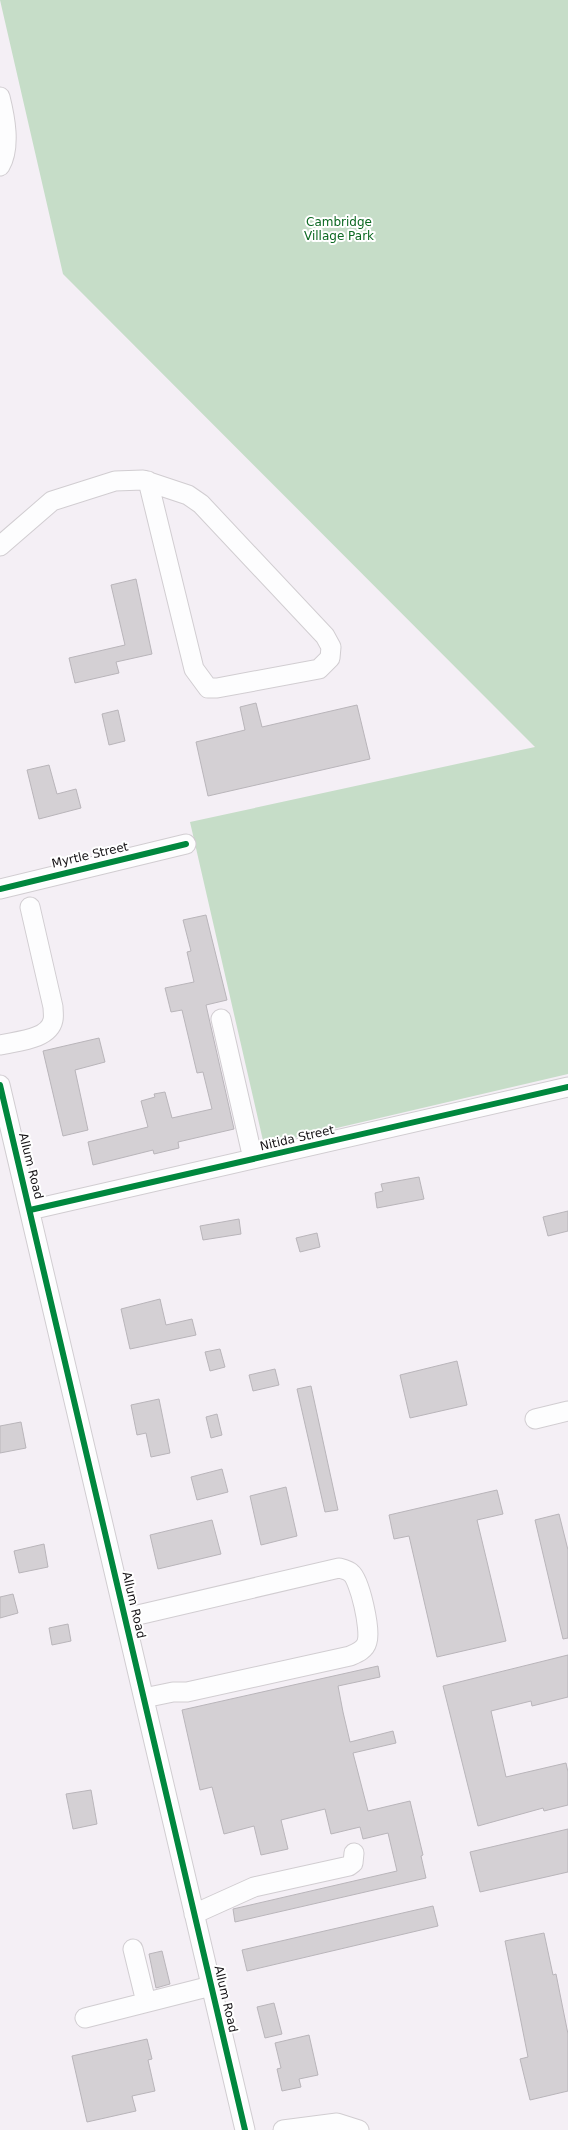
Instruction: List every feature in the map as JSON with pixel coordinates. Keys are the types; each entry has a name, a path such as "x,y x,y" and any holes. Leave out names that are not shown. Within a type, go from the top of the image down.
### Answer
{"street":[{"path":"0,97 5,117 6,139 3,161 0,166"},
{"path":"0,546 52,501 115,481 148,481 188,495 201,504 325,636 331,647 330,658 319,669 217,688 208,688 194,669 148,481"},
{"name":"Myrtle Street","path":"0,889 186,844"},
{"path":"0,1045 42,1034 54,1020 53,1007 30,907"},
{"path":"221,1019 253,1159"},
{"name":"Allum Road","path":"0,1085 245,2130"},
{"name":"Nitida Street","path":"30,1210 568,1086"},
{"path":"535,1419 568,1411"},
{"path":"125,1618 340,1568 350,1572 357,1582 368,1632 367,1643 362,1651 350,1656 187,1692 173,1692 144,1698"},
{"path":"194,1914 254,1887 349,1866 354,1863 354,1853"},
{"path":"133,1949 146,2002"},
{"path":"85,2018 211,1986"},
{"path":"285,2130 337,2123 359,2130"}],"green space":[{"name":"Cambridge Village Park","path":"0,0 568,0 568,1074 264,1145 190,822 535,747 63,274"}],"building":[{"path":"136,579 152,654 116,662 119,673 75,683 69,658 125,645 111,585"},
{"path":"256,703 262,727 357,705 370,759 208,796 196,742 245,730 240,707"},
{"path":"118,710 125,741 109,745 102,714"},
{"path":"49,765 57,794 76,789 81,808 39,819 27,770"},
{"path":"206,915 227,1000 206,1005 234,1129 178,1142 179,1148 154,1154 153,1150 93,1165 88,1142 148,1127 141,1101 155,1097 154,1094 165,1092 172,1118 212,1109 203,1072 197,1073 182,1010 171,1012 165,988 194,982 187,952 191,951 183,920"},
{"path":"99,1038 105,1062 75,1070 88,1130 63,1136 43,1051"},
{"path":"419,1177 424,1199 377,1208 375,1193 383,1191 381,1184"},
{"path":"568,1211 568,1231 548,1236 543,1217"},
{"path":"239,1219 241,1234 203,1240 200,1226"},
{"path":"317,1233 320,1247 300,1252 296,1238"},
{"path":"160,1299 166,1325 192,1319 196,1335 130,1349 121,1309"},
{"path":"220,1349 225,1367 210,1371 205,1352"},
{"path":"457,1361 467,1405 410,1418 400,1375"},
{"path":"275,1369 279,1385 253,1391 249,1375"},
{"path":"311,1386 338,1510 325,1512 297,1389"},
{"path":"159,1399 170,1453 151,1457 146,1433 137,1435 131,1405"},
{"path":"217,1414 222,1435 211,1438 206,1417"},
{"path":"21,1422 26,1448 0,1453 0,1426"},
{"path":"222,1469 228,1492 197,1500 191,1477"},
{"path":"286,1487 297,1536 261,1545 250,1496"},
{"path":"497,1490 503,1514 477,1520 506,1641 437,1657 409,1536 394,1539 389,1515"},
{"path":"559,1514 568,1550 568,1638 563,1639 535,1520"},
{"path":"212,1520 221,1554 158,1569 150,1535"},
{"path":"44,1544 48,1567 19,1573 14,1551"},
{"path":"13,1594 18,1613 0,1618 0,1597"},
{"path":"68,1624 71,1641 52,1645 49,1628"},
{"path":"568,1655 568,1697 532,1706 531,1701 491,1711 506,1777 566,1763 568,1772 568,1805 544,1811 543,1808 478,1826 443,1686"},
{"path":"378,1666 380,1677 338,1686 343,1712 350,1742 393,1731 396,1743 353,1753 368,1811 410,1801 423,1855 421,1856 426,1878 235,1922 233,1909 397,1871 388,1833 363,1839 360,1827 331,1834 325,1809 281,1820 288,1849 261,1855 254,1826 224,1834 212,1787 200,1790 182,1710"},
{"path":"91,1790 97,1824 73,1829 66,1794"},
{"path":"568,1829 568,1872 480,1892 470,1852"},
{"path":"433,1906 438,1926 247,1971 242,1950"},
{"path":"544,1933 553,1975 556,1974 568,2034 568,2091 530,2100 520,2059 528,2057 505,1941"},
{"path":"162,1951 170,1984 156,1988 149,1954"},
{"path":"274,2003 282,2034 265,2038 257,2007"},
{"path":"309,2035 318,2075 299,2079 301,2087 282,2091 277,2069 281,2068 275,2043"},
{"path":"147,2039 152,2059 148,2060 155,2091 132,2096 136,2111 87,2122 72,2056"}],"cycle path":[{"path":"0,889 186,844"},
{"path":"0,1085 245,2130"},
{"path":"30,1210 568,1087"}]}
